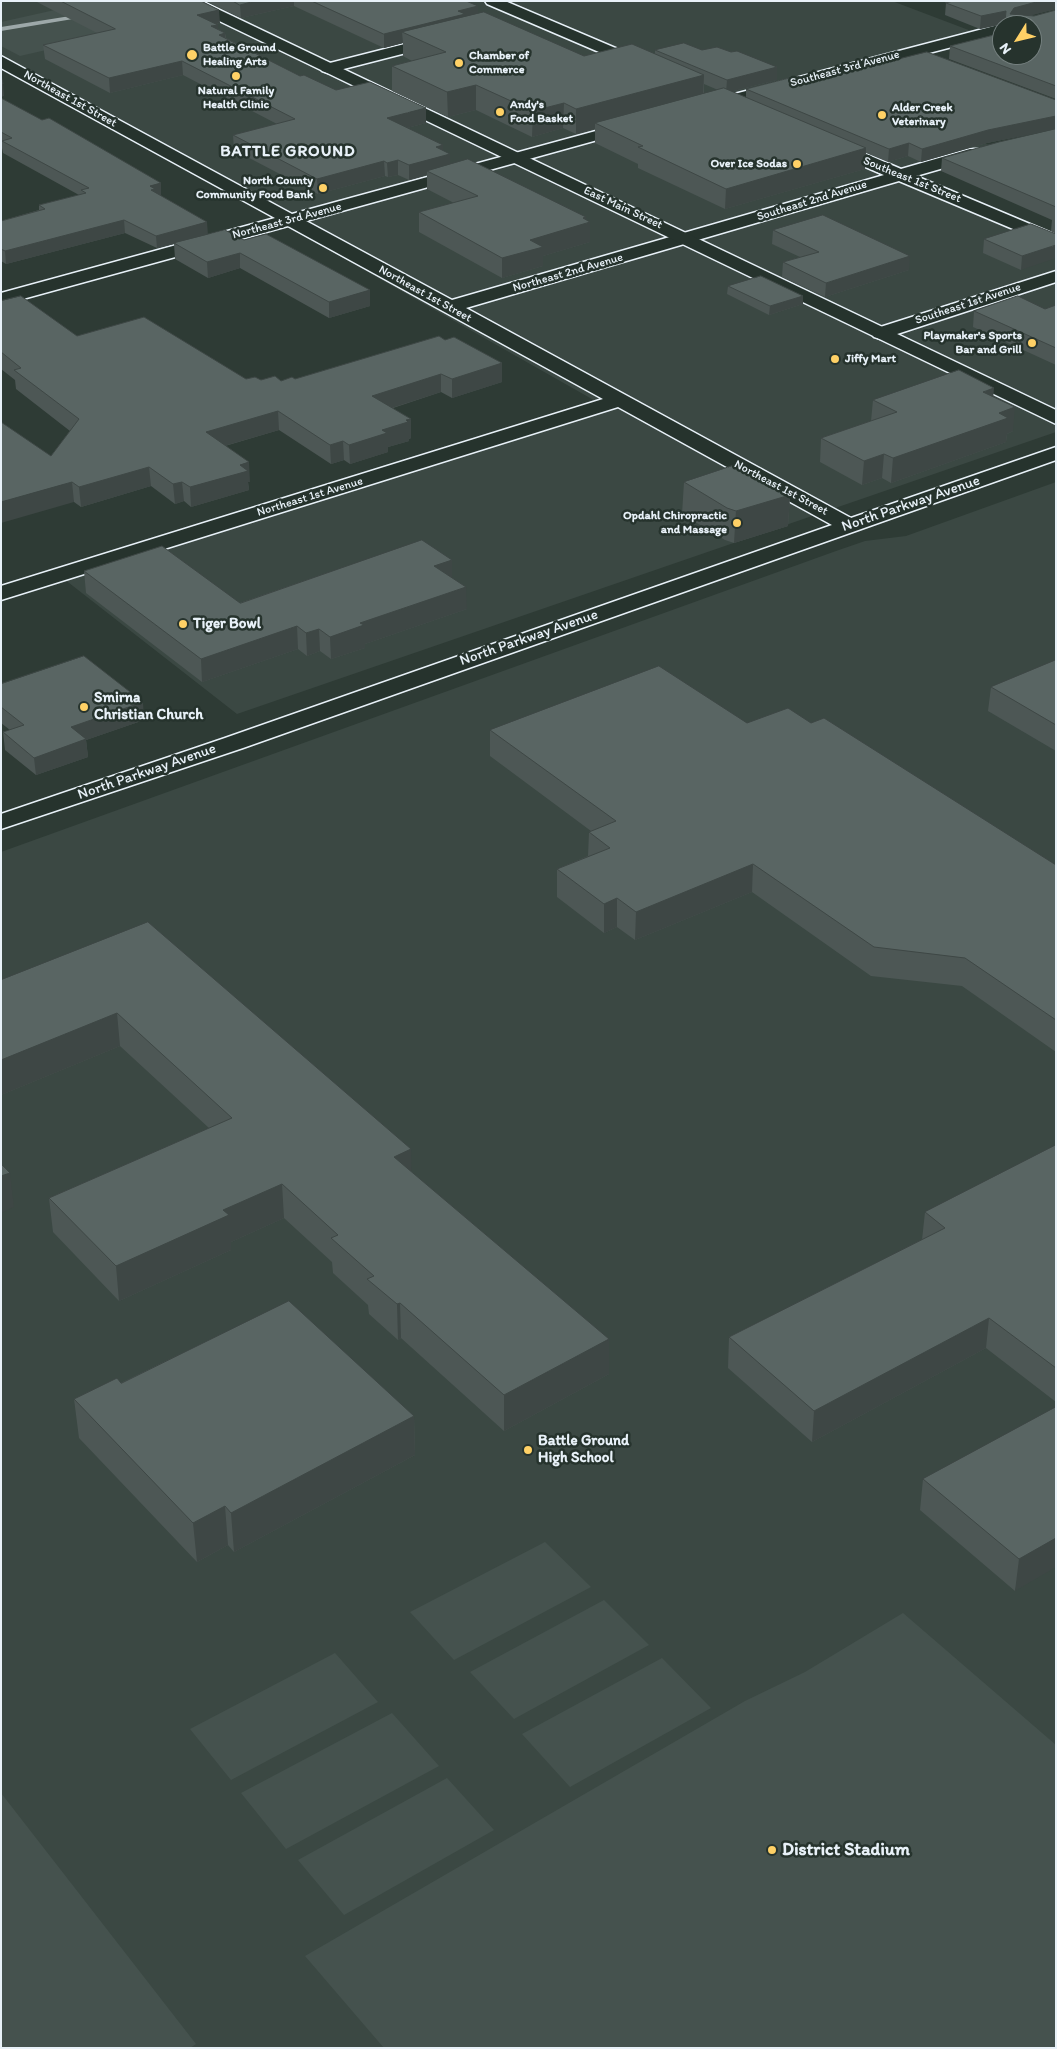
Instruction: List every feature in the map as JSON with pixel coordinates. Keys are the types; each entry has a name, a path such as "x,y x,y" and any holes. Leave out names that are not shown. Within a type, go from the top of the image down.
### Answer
{"street":[{"name":"East Main Street","path":"189,1 881,332 1056,418"},
{"path":"492,1 652,69"},
{"path":"502,25 531,18"},
{"name":"Southeast 3rd Avenue","path":"688,111 992,32"},
{"path":"328,68 454,37"},
{"path":"912,52 939,62"},
{"name":"Northeast 1st Street","path":"1,61 850,526"},
{"path":"707,93 753,112"},
{"path":"515,157 649,121"},
{"name":"Southeast 1st Street","path":"815,139 1056,242"},
{"name":"Southeast 2nd Avenue","path":"685,239 993,149"},
{"name":"Northeast 3rd Avenue","path":"1,298 515,157"},
{"name":"Northeast 2nd Avenue","path":"450,307 685,239"},
{"name":"Southeast 1st Avenue","path":"881,332 1056,276"},
{"name":"Northeast 1st Avenue","path":"1,593 619,400"},
{"name":"North Parkway Avenue","path":"1,822 1056,453"}],"shaded area":[{"path":"1,1 892,1 987,37 828,78 989,145 902,170 1056,238 1056,432 237,714 64,579 606,407 1,64"},
{"path":"95,1 116,34 20,56 1,46 1,22"},
{"name":"Battle Ground High School","path":"1056,482 1056,2048 1,2048 1,852 836,551 865,541 906,536"},
{"path":"545,1542 591,1587 454,1660 410,1612"},
{"path":"604,1600 649,1645 514,1719 470,1672"},
{"name":"District Stadium","path":"903,1613 1056,1745 1056,2048 384,2048 305,1956 745,1701 805,1672"},
{"path":"335,1653 378,1702 231,1780 190,1729"},
{"path":"662,1658 711,1708 570,1787 522,1734"},
{"path":"392,1713 439,1766 286,1849 241,1793"},
{"path":"447,1778 494,1830 344,1915 298,1860"},
{"path":"1,1793 196,2044 190,2048 1,2048"}],"building":[{"path":"61,1 201,1 219,10 197,15 218,25 211,26 225,33 219,35 300,76 304,75 336,90 370,82 426,108 387,118 443,145 436,147 450,154 409,165 398,160 387,163 384,161 317,179 233,135 295,119 182,61 109,78 43,45 115,29"},
{"path":"233,1 255,1 240,5"},
{"path":"312,1 466,1 478,6 458,11 465,14 384,34"},
{"path":"954,1 1040,1 1014,8 1010,14 1022,15 1006,15 1006,11 981,16 946,3"},
{"path":"1056,10 1056,86 1000,65 1042,65 1042,15 1038,15"},
{"path":"484,12 584,56 632,44 704,75 576,109 564,103 533,111 476,85 447,92 392,66 446,52 402,32"},
{"path":"992,36 992,62 950,46"},
{"path":"684,43 702,50 717,47 731,52 737,51 777,67 727,80 655,50"},
{"path":"927,52 1056,100 1056,116 988,130 922,149 909,143 889,149 746,89 797,76 810,81"},
{"path":"724,88 866,148 726,189 638,147 643,146 595,123"},
{"path":"1,98 42,120 49,118 161,183 150,186 155,189 151,190 207,222 156,236 124,220 5,251 1,249 1,221 45,209 39,205 86,193 81,190 89,188 2,141 12,138 1,132"},
{"path":"1056,129 1056,207 942,158 999,142"},
{"path":"468,159 586,217 583,218 590,222 530,240 543,247 502,258 419,212 478,196 427,171"},
{"path":"823,215 910,256 826,283 783,262 819,252 773,230"},
{"path":"1031,224 1056,234 1056,245 1022,256 984,239"},
{"path":"225,230 244,240 266,234 370,290 329,302 240,253 207,262 174,243"},
{"path":"761,276 803,296 770,306 728,286"},
{"path":"21,296 77,336 144,317 246,379 255,377 261,380 275,376 281,381 292,377 295,379 439,336 445,340 454,337 502,363 452,379 441,374 372,396 411,419 406,420 408,422 382,430 387,433 349,445 343,441 330,445 278,411 206,432 249,462 240,465 248,471 190,487 182,482 173,484 149,467 79,487 72,482 1,502 1,422 51,456 79,419 14,370 21,368 1,352 1,301"},
{"path":"1018,296 1045,309 1056,305 1056,348 974,311"},
{"path":"959,370 994,388 983,392 1015,407 999,413 1008,418 893,458 884,454 864,461 821,438 897,412 873,400"},
{"path":"738,464 790,495 736,511 727,508 684,482"},
{"path":"422,540 452,560 434,566 466,587 360,623 364,625 330,637 319,629 306,633 297,626 201,659 84,571 162,546 240,603"},
{"path":"84,656 143,702 71,727 86,739 34,758 3,732 24,725 1,707 1,684"},
{"path":"1056,660 1056,725 991,687"},
{"path":"659,666 747,723 788,708 811,723 824,718 1056,865 1056,1020 965,958 874,947 753,864 636,912 617,898 604,904 557,869 610,848 589,832 616,821 490,730"},
{"path":"148,922 411,1149 394,1157 609,1339 504,1395 400,1303 397,1304 367,1279 374,1276 331,1238 338,1235 282,1184 223,1210 229,1215 116,1266 49,1198 232,1118 117,1013 1,1060 1,980"},
{"path":"1056,1145 1056,1368 989,1318 814,1411 729,1337 945,1228 925,1212"},
{"path":"1,1164 10,1173 1,1176"},
{"path":"289,1301 414,1416 231,1513 225,1506 193,1523 74,1399 117,1378 121,1383"},
{"path":"1056,1407 1056,1538 1019,1559 923,1479"}],"waterway":[{"path":"1,29 83,16"}],"place":[{"name":"Battle Ground Healing Arts","path":"192,55"},
{"name":"Chamber of Commerce","path":"459,63"},
{"name":"Natural Family Health Clinic","path":"236,76"},
{"name":"Andy's Food Basket","path":"500,112"},
{"name":"Alder Creek Veterinary","path":"882,115"},
{"name":"Over Ice Sodas","path":"797,164"},
{"name":"North County Community Food Bank","path":"323,188"},
{"name":"Playmaker's Sports Bar and Grill","path":"1032,343"},
{"name":"Jiffy Mart","path":"835,359"},
{"name":"Opdahl Chiropractic and Massage","path":"737,523"},
{"name":"Tiger Bowl","path":"183,624"},
{"name":"Smirna Christian Church","path":"84,707"},
{"name":"Battle Ground High School","path":"528,1450"},
{"name":"District Stadium","path":"772,1850"}],"district":[{"name":"BATTLE GROUND","path":"288,152"}]}
